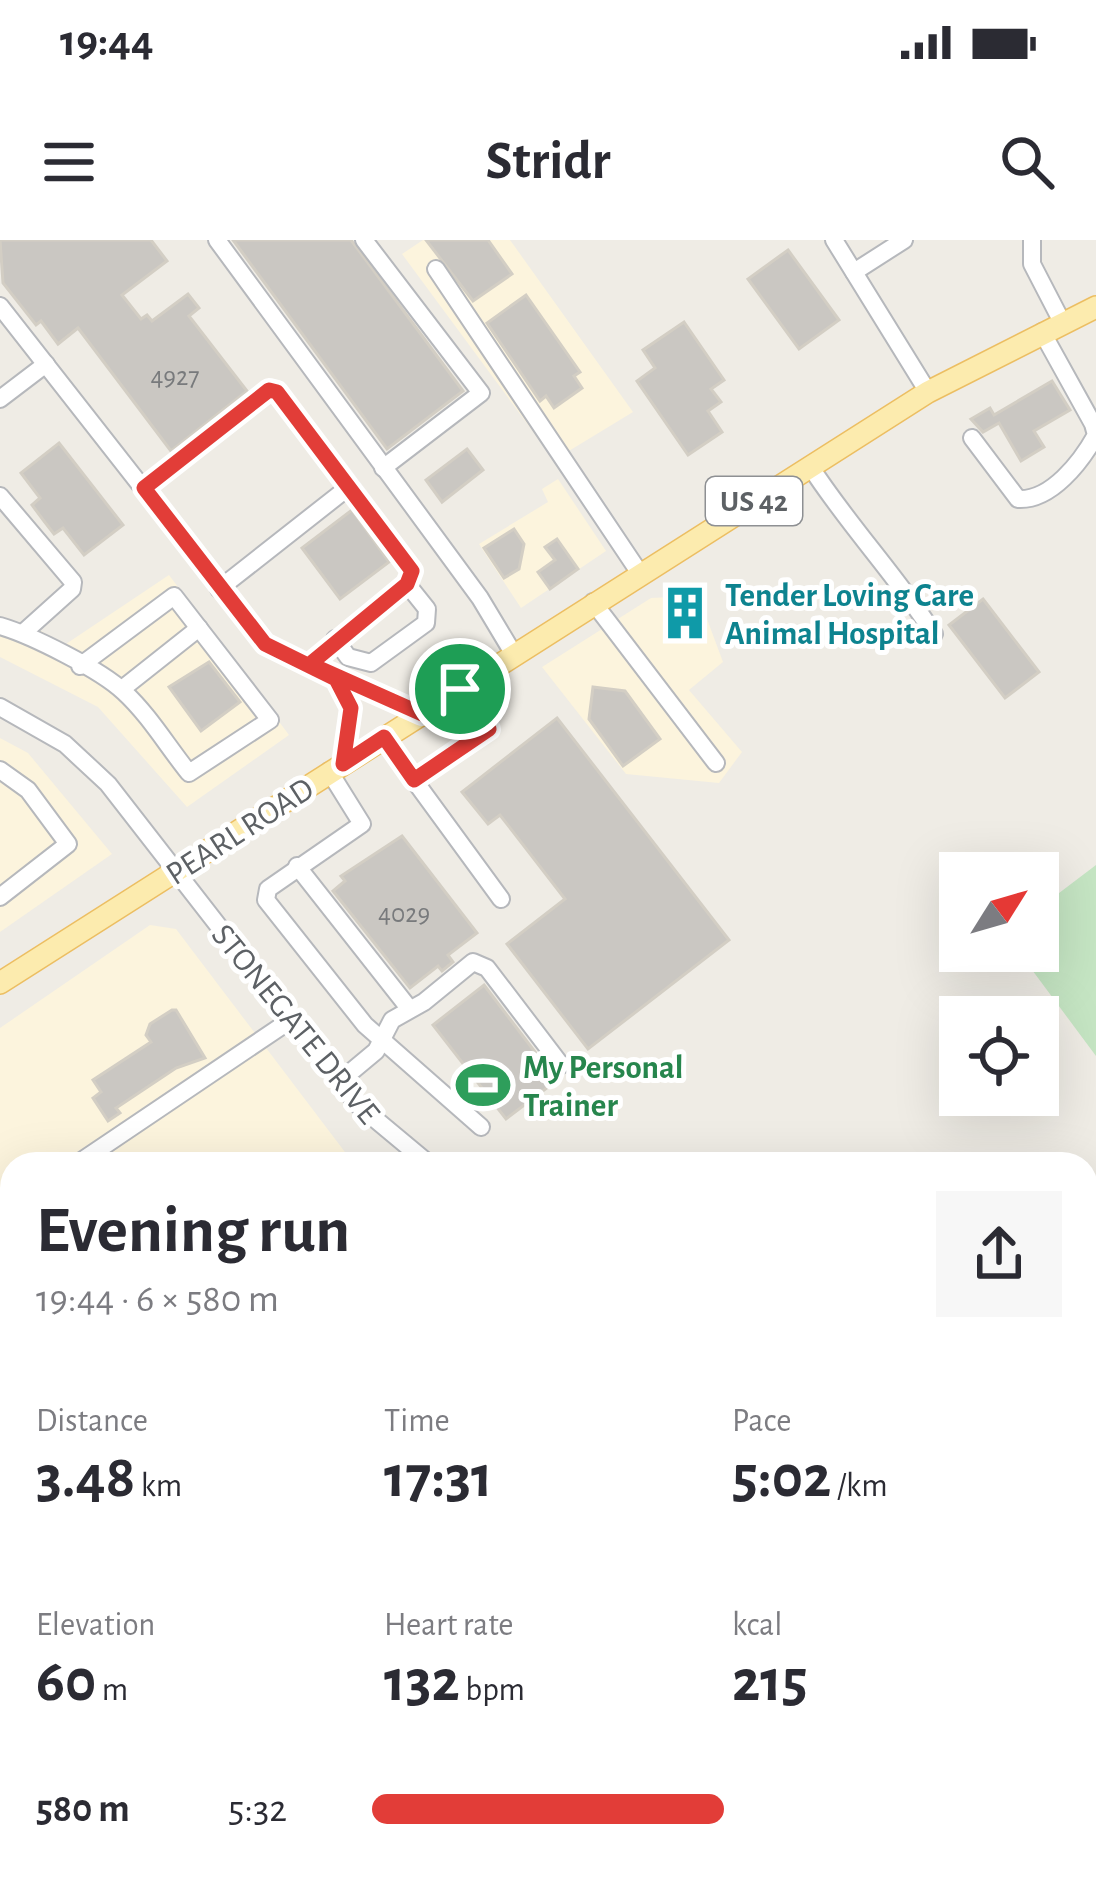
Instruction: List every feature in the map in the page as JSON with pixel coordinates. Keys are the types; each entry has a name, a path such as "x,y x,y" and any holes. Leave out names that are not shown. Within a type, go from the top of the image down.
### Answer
{"main road":[{"name":"PEARL ROAD","path":"0,983 928,392 1096,307"}],"street":[{"path":"217,240 480,598 513,653"},
{"path":"364,240 482,394 383,468"},
{"path":"833,240 928,392"},
{"path":"854,272 904,240"},
{"path":"972,438 1018,499 1024,500 1036,497 1082,461 1096,435 1052,327 1032,264 1032,240"},
{"path":"436,268 639,572"},
{"path":"0,307 265,644 422,714"},
{"path":"0,399 46,364"},
{"path":"144,488 269,390 277,392 412,571 407,584 310,664"},
{"path":"810,466 842,517 934,634"},
{"path":"219,589 347,489"},
{"path":"0,496 73,582 72,589 23,633"},
{"path":"335,639 349,657 371,663 426,623 427,609 407,584"},
{"path":"0,626 23,633 80,666 122,689 189,773 270,720 174,596 80,666"},
{"path":"593,602 716,763"},
{"path":"122,689 199,628"},
{"path":"336,679 351,708 336,767 362,824 297,866 268,889 266,900 365,1025 481,1127"},
{"path":"414,780 489,729 460,689"},
{"name":"STONEGATE DRIVE","path":"0,707 37,725 86,762 340,1081 380,1127 413,1152"},
{"path":"384,737 500,899"},
{"path":"0,770 28,790 68,844 0,897"},
{"path":"297,866 408,1007"},
{"path":"340,1081 376,1051 392,1020 479,962 561,1065"},
{"path":"94,1152 292,1019"}],"shaded area":[{"path":"423,240 510,240 633,412 554,460 402,254"},
{"path":"558,479 606,551 521,608 479,544 548,502 542,489"},
{"path":"169,575 289,735 187,807 98,707 0,657 0,618 36,627 63,646"},
{"path":"689,596 707,619 723,662 689,690 742,752 719,783 626,774 542,667 651,598"},
{"path":"0,738 28,753 112,854 0,932"},
{"path":"150,925 176,929 345,1152 0,1152 0,1028"}],"green space":[{"path":"1096,865 1096,1056 1059,1006 1059,996 1051,996 1034,972 1059,972 1059,893"}],"building":[{"path":"0,240 151,240 167,261 122,295 141,319 147,315 152,321 188,294 199,308 189,316 247,391 171,451 78,328 58,344 41,321 36,325 3,283"},
{"path":"233,240 351,240 463,391 387,449"},
{"path":"426,240 488,240 512,274 473,301"},
{"path":"788,250 839,320 799,349 748,279"},
{"path":"526,295 580,372 574,376 582,388 554,408 546,396 540,401 487,323"},
{"path":"684,322 724,380 711,389 721,402 708,411 722,432 688,455 637,381 655,368 643,350"},
{"path":"1052,381 1070,410 1034,431 1044,447 1021,461 999,423 983,432 971,419 990,408 994,415"},
{"path":"59,443 123,525 84,555 63,528 54,534 44,521 32,505 40,498 21,473"},
{"path":"467,449 483,470 442,502 426,480"},
{"path":"352,510 389,562 340,599 302,548"},
{"path":"514,529 524,544 519,569 504,578 484,548"},
{"path":"557,539 578,569 550,589 538,572 555,560 545,547"},
{"path":"983,599 1039,672 1005,698 949,625"},
{"path":"209,662 240,702 201,731 169,687"},
{"path":"593,687 625,691 660,739 623,766 589,719"},
{"path":"557,718 729,940 588,1049 507,944 565,899 500,815 488,824 462,792"},
{"path":"402,836 477,933 448,955 453,962 442,971 438,966 410,988 333,891 345,881 341,876"},
{"path":"484,985 551,1073 560,1078 506,1119 433,1025"},
{"path":"172,1010 205,1058 176,1068 116,1108 120,1113 108,1121 93,1098 101,1092 93,1080 151,1042 146,1035 150,1024"}],"place":[{"name":"Tender Loving Care Animal Hospital","path":"685,613"},
{"name":"My Personal Trainer","path":"483,1085"}],"route":[{"path":"269,390 277,392 412,571 407,584 310,664 422,714 460,689 489,729 414,780 384,737 343,764 351,708 336,679 265,644 144,488 269,390"}]}
